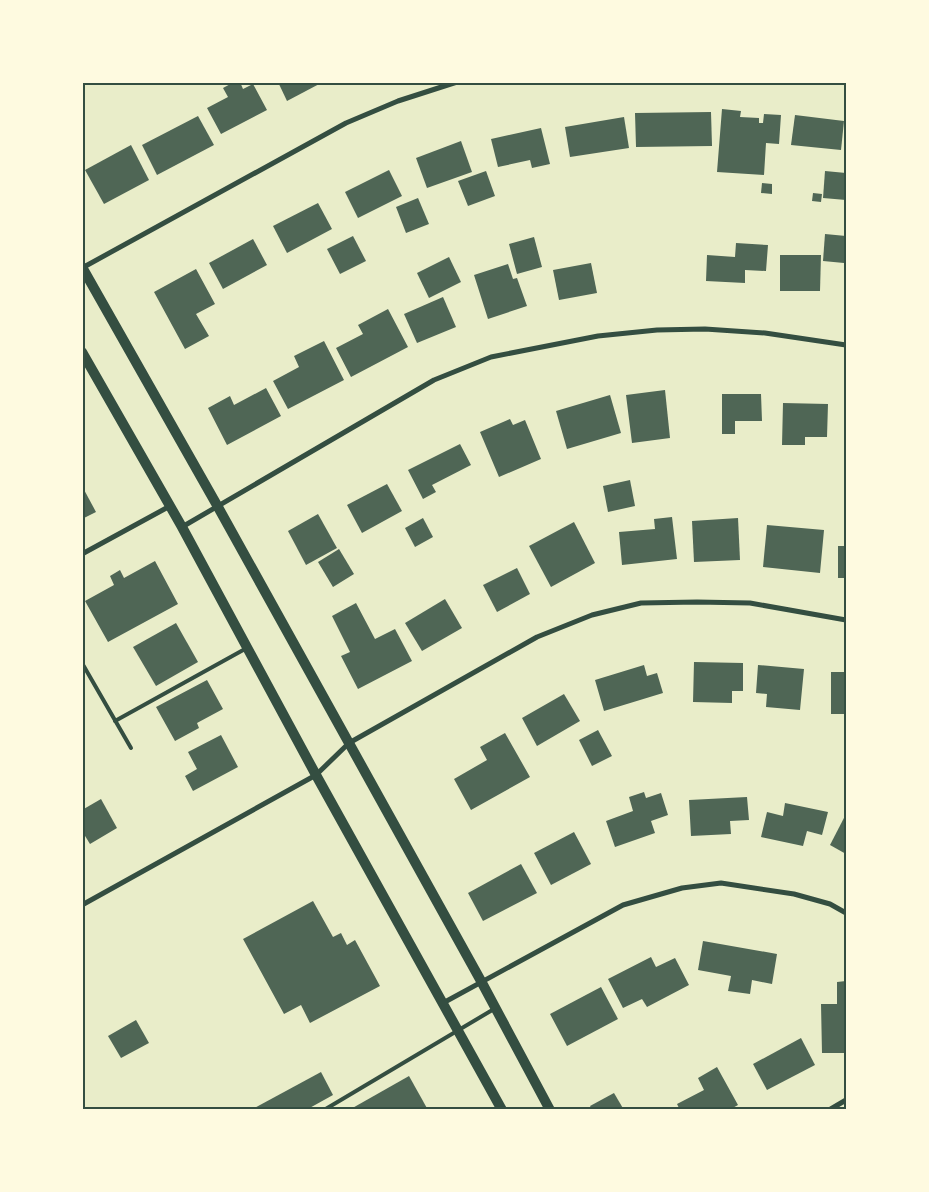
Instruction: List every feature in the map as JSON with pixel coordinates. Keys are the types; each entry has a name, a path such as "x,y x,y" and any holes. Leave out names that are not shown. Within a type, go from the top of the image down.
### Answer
{"main road":[{"path":"83,268 349,743 550,1110"},
{"path":"82,352 89,369 182,527 316,775 502,1110"}],"street":[{"path":"83,268 346,123 398,101 457,82"},
{"path":"182,527 434,380 491,357 598,336 657,330 705,329 765,333 846,345"},
{"path":"82,554 170,506"},
{"path":"82,905 316,775 349,743 537,637 592,616 641,602 750,603 846,620"},
{"path":"442,1003 624,905 682,888 721,883 785,892 830,904 846,913"},
{"path":"829,1110 846,1100"}],"lane":[{"path":"115,721 247,648"},
{"path":"82,663 130,748"},
{"path":"324,1110 495,1008"}],"building":[{"path":"234,82 240,82 243,89 253,84 267,110 221,134 207,108 228,97 223,88"},
{"path":"278,82 323,82 287,101"},
{"path":"722,109 741,111 740,117 759,118 759,123 763,123 764,114 781,115 779,144 766,143 764,175 717,172"},
{"path":"711,112 712,146 636,147 635,113"},
{"path":"795,115 844,121 841,150 791,145"},
{"path":"198,116 214,145 157,175 142,145"},
{"path":"624,117 629,148 570,157 565,127"},
{"path":"541,128 550,164 532,168 530,160 498,167 491,139"},
{"path":"461,141 472,172 427,188 416,158"},
{"path":"131,145 149,180 104,204 85,170"},
{"path":"389,170 402,196 358,218 345,192"},
{"path":"486,171 495,196 468,206 458,181"},
{"path":"825,171 846,173 846,200 823,198"},
{"path":"762,183 772,184 772,194 761,193"},
{"path":"813,193 822,194 821,202 812,201"},
{"path":"418,198 429,224 406,233 396,207"},
{"path":"318,203 332,229 287,253 273,226"},
{"path":"825,234 846,236 844,263 823,261"},
{"path":"353,236 366,261 340,274 327,249"},
{"path":"534,237 542,267 517,274 509,244"},
{"path":"253,239 267,265 223,289 209,263"},
{"path":"736,243 768,245 766,271 745,270 745,283 706,281 707,255 735,257"},
{"path":"780,255 821,255 820,291 780,291"},
{"path":"449,257 461,282 429,298 417,273"},
{"path":"591,263 597,293 559,300 553,270"},
{"path":"508,264 513,279 517,278 527,306 488,319 474,275"},
{"path":"196,269 215,304 196,314 209,336 185,349 154,292"},
{"path":"443,297 456,327 417,343 404,314"},
{"path":"388,309 408,347 351,377 336,348 363,334 358,325"},
{"path":"324,341 344,380 288,409 273,381 299,367 294,356"},
{"path":"266,388 281,416 227,445 208,408 230,396 234,405"},
{"path":"665,390 670,438 632,443 626,395"},
{"path":"722,394 761,394 762,421 735,421 735,434 722,434"},
{"path":"610,395 621,433 567,449 556,411"},
{"path":"783,403 828,404 827,437 805,437 805,445 782,445"},
{"path":"510,419 513,425 525,420 541,459 499,477 480,432"},
{"path":"460,444 471,465 432,485 436,492 423,499 408,470"},
{"path":"630,480 635,506 608,512 603,486"},
{"path":"387,484 402,511 362,533 347,505"},
{"path":"82,486 96,512 82,519"},
{"path":"318,514 337,548 306,565 288,531"},
{"path":"672,517 677,559 622,565 619,532 655,529 654,519"},
{"path":"423,518 433,537 415,547 405,528"},
{"path":"738,518 740,560 694,562 692,521"},
{"path":"574,522 595,563 551,587 529,546"},
{"path":"767,525 824,530 820,573 763,567"},
{"path":"838,546 846,546 846,578 838,578"},
{"path":"339,549 354,574 333,587 318,562"},
{"path":"155,561 178,604 108,642 85,601 114,585 110,576 120,570 124,578"},
{"path":"517,568 530,594 497,612 483,585"},
{"path":"445,599 462,628 422,651 405,623"},
{"path":"356,603 375,639 395,629 412,661 358,689 341,656 350,652 332,616"},
{"path":"176,623 198,662 156,686 133,647"},
{"path":"694,662 743,663 743,691 732,691 732,703 693,702"},
{"path":"644,665 647,676 657,673 663,693 604,711 595,680"},
{"path":"758,665 804,669 800,710 766,707 767,694 756,693"},
{"path":"831,672 846,672 846,714 831,714"},
{"path":"207,680 223,709 197,723 199,728 175,741 156,707"},
{"path":"564,694 580,721 537,746 522,718"},
{"path":"598,730 612,756 592,766 579,740"},
{"path":"505,733 530,777 471,810 454,779 487,760 480,747"},
{"path":"221,735 238,767 193,791 185,776 197,769 188,752"},
{"path":"644,792 646,798 661,793 668,815 651,821 655,833 615,847 606,821 633,811 629,797"},
{"path":"747,797 749,820 730,821 731,834 691,836 689,800"},
{"path":"101,799 117,828 90,844 82,831 82,810"},
{"path":"785,803 828,812 822,835 807,831 803,846 761,837 767,812 783,816"},
{"path":"846,814 846,854 830,845"},
{"path":"574,832 591,864 551,885 534,853"},
{"path":"521,864 537,893 483,921 468,893"},
{"path":"313,901 333,937 341,933 347,945 355,940 380,986 310,1023 301,1005 284,1014 243,939"},
{"path":"703,941 777,954 772,984 752,980 750,994 728,991 731,976 698,970"},
{"path":"651,957 656,967 675,958 689,985 647,1007 642,999 623,1008 608,979"},
{"path":"846,981 846,1053 822,1053 821,1004 837,1004 837,982"},
{"path":"601,987 618,1019 567,1046 550,1014"},
{"path":"136,1020 149,1043 121,1058 108,1036"},
{"path":"801,1038 815,1065 767,1090 753,1064"},
{"path":"717,1067 738,1105 729,1110 680,1110 677,1104 704,1090 698,1078"},
{"path":"321,1072 333,1095 306,1110 251,1110"},
{"path":"409,1076 428,1110 349,1110"},
{"path":"614,1093 624,1110 592,1110 590,1106"}]}
